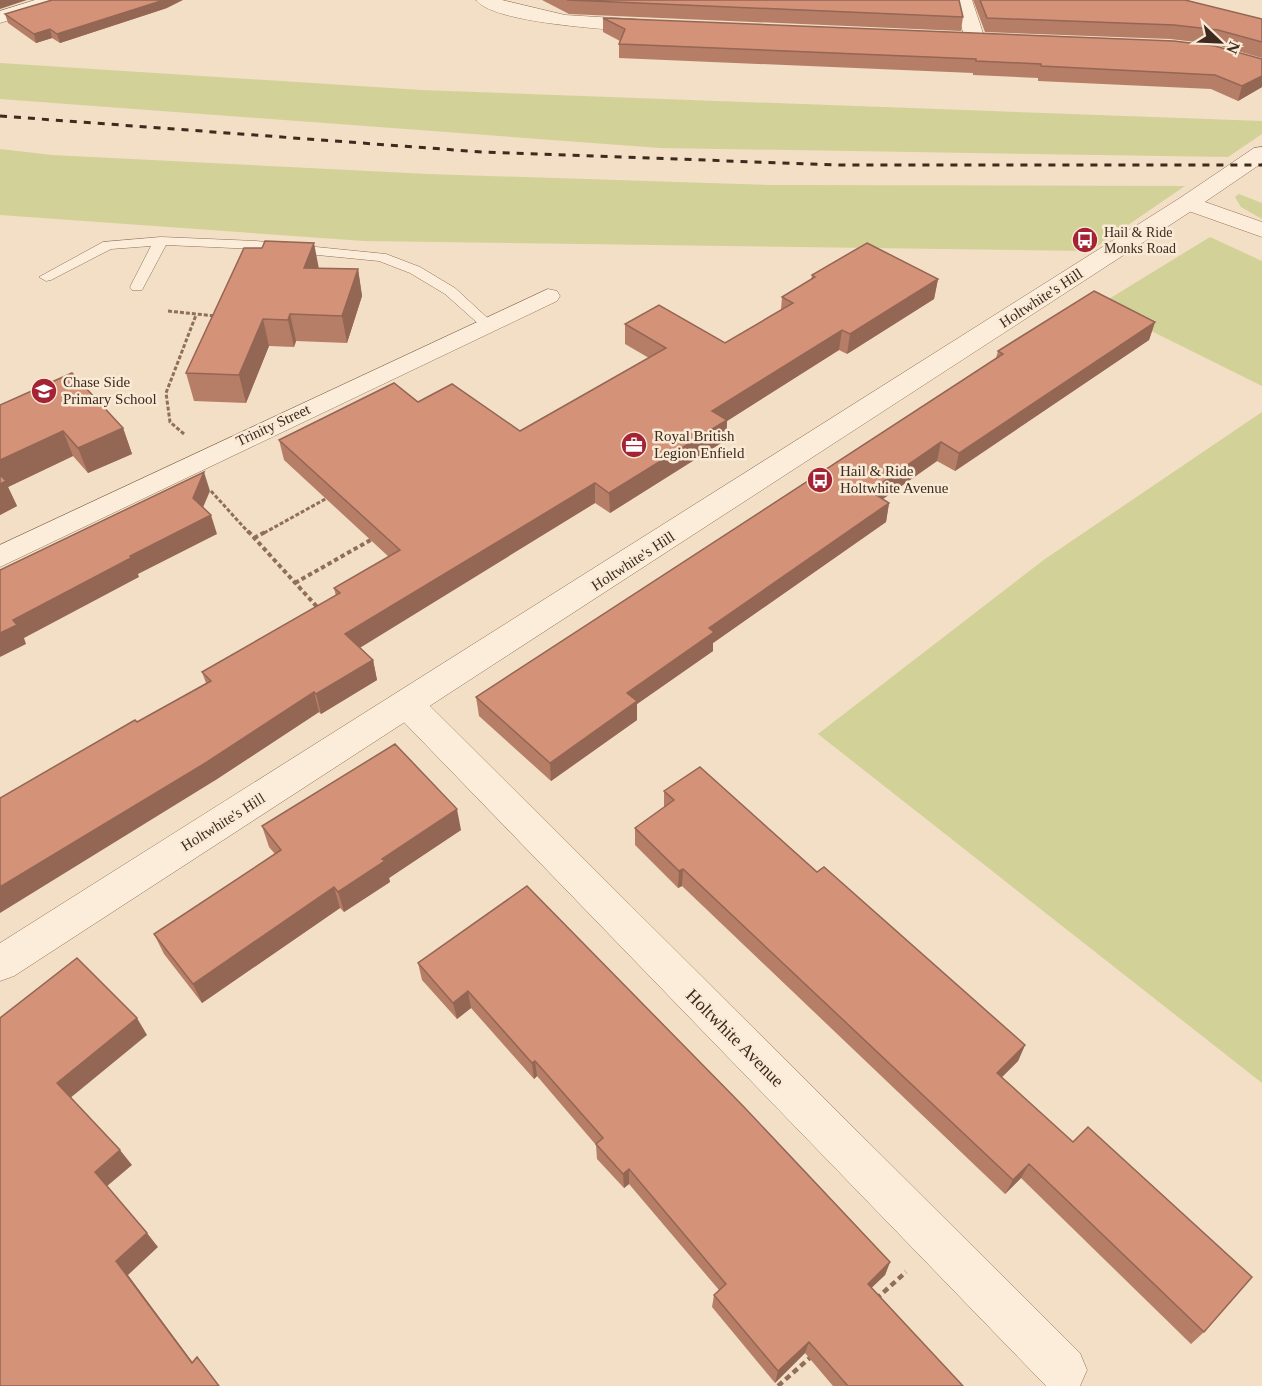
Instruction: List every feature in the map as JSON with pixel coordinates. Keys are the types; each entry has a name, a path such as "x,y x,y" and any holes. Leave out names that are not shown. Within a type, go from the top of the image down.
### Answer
{"street":[{"path":"0,17 54,0"},
{"path":"485,0 532,17 601,16 669,27"},
{"path":"963,0 975,39"},
{"path":"951,38 995,40"},
{"name":"Holtwhite's Hill","path":"0,964 408,705 1188,203 1262,153"},
{"path":"1188,203 1262,230"},
{"name":"Trinity Street","path":"0,557 548,296"},
{"name":"Holtwhite Avenue","path":"408,705 1063,1370"}],"lane":[{"path":"137,287 161,241"},
{"path":"46,277 108,245 161,241 256,245 381,257 415,270 450,291 488,324"}],"path":[{"path":"168,311 214,316 222,313"},
{"path":"196,315 166,393 170,422 253,538 327,618"},
{"path":"253,538 338,493"},
{"path":"295,583 376,537"},
{"path":"867,1307 938,1244"},
{"path":"778,1386 814,1354"}],"shaded area":[{"path":"0,63 421,90 1262,121 1262,134 1228,157 660,148 0,99"},
{"path":"0,149 52,155 428,174 769,185 1185,186 1090,251 364,241 0,215"},
{"path":"1239,194 1262,203 1262,219 1241,207 1235,197"},
{"path":"1210,237 1262,261 1262,386 1099,305"},
{"path":"1262,412 1262,1083 818,734 1045,559"}],"building":[{"path":"52,0 164,0 57,34 50,29 34,34 5,14"},
{"path":"568,0 959,0 963,17"},
{"path":"980,0 1185,0 1262,19 1262,42 1218,30 1174,25 987,18"},
{"path":"603,18 1174,41 1215,46 1262,59 1262,76 1242,86 1215,75 1041,66 1041,64 976,61 976,59 619,44 625,29"},
{"path":"265,241 314,243 304,268 358,269 342,316 290,314 288,320 263,319 239,375 186,373 244,248 262,248"},
{"path":"867,243 938,279 850,334 842,330 712,411 727,420 609,493 595,483 345,634 373,660 316,694 314,692 207,762 0,887 0,798 135,720 137,722 211,681 202,672 340,593 334,588 400,550 279,440 394,383 418,402 452,384 520,431 666,348 625,324 659,305 725,343 793,303 782,297 815,277 812,275"},
{"path":"1094,291 1155,322 959,453 941,442 870,491 889,503 709,628 714,632 627,693 637,701 550,763 476,697 1003,354 998,351"},
{"path":"72,373 123,428 78,448 63,431 0,460 0,405"},
{"path":"204,472 193,498 211,515 13,620 17,625 0,633 0,570"},
{"path":"0,475 6,481 0,484"},
{"path":"395,744 457,809 382,859 385,861 338,892 334,887 193,984 154,934 281,850 262,826"},
{"path":"700,767 817,872 824,867 1025,1045 997,1073 1073,1142 1088,1127 1252,1277 1204,1332 1029,1164 1013,1180 683,869 679,871 635,828 674,800 664,791"},
{"path":"527,886 744,1107 890,1262 868,1284 963,1386 848,1386 809,1342 778,1371 714,1295 726,1284 629,1169 623,1174 596,1144 603,1138 535,1061 532,1063 468,991 453,1003 418,963"},
{"path":"77,958 137,1018 57,1083 120,1150 95,1172 147,1233 116,1261 192,1363 197,1357 219,1386 0,1386 0,1018"}],"railway":[{"path":"0,116 482,152 840,165 1262,165"}],"place":[{"name":"Hail & Ride Monks Road","path":"1085,240"},
{"name":"Chase Side Primary School","path":"44,391"},
{"name":"Royal British Legion Enfield","path":"634,445"},
{"name":"Hail & Ride Holtwhite Avenue","path":"820,480"}]}
